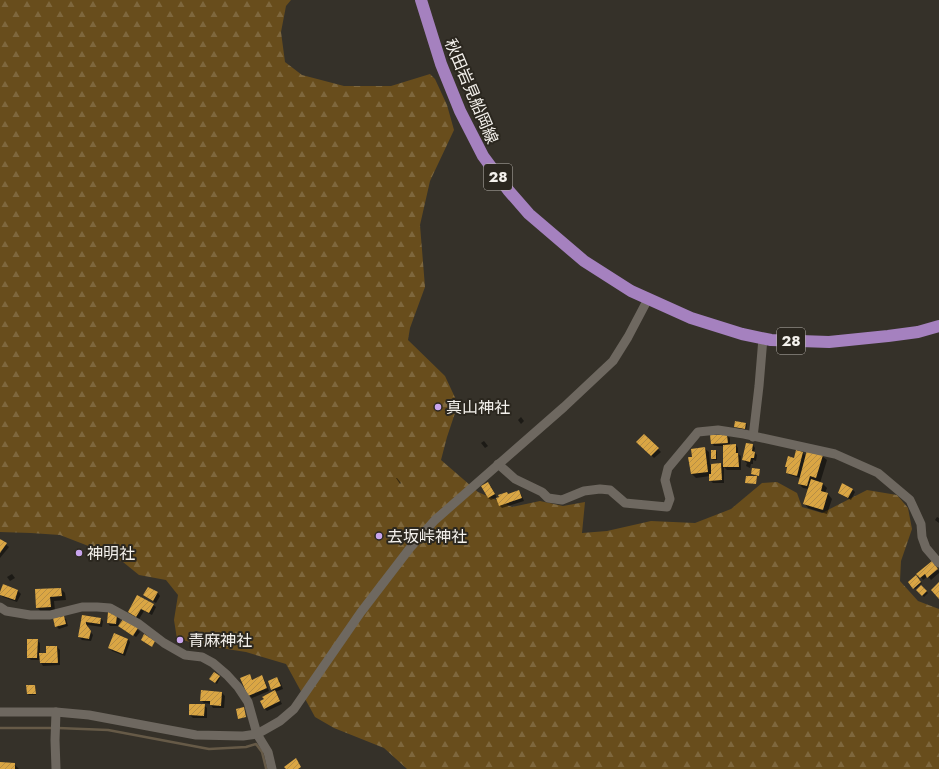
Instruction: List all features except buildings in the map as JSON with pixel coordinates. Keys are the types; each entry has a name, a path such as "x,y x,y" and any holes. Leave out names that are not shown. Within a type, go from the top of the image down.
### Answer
{"main road":[{"name":"秋田岩見船岡線","path":"421,0 441,64 460,111 483,156 508,190 529,214 584,261 631,291 691,318 742,334 771,340 829,342 918,332 939,326"}],"street":[{"path":"0,712 56,712 89,715 196,735 243,736 257,734 280,721 294,709 361,612 410,548 434,520 570,401 613,360 628,337 648,299"},
{"path":"753,437 763,338"},
{"path":"498,464 515,479 542,492 548,498 562,500 584,491 600,489 610,490 626,503 667,507 670,499 666,480 668,468 698,432 718,430 835,454 878,473 910,500 921,524 922,537 926,548 939,563"},
{"path":"0,607 6,611 30,615 50,615 82,607 110,608 139,624 164,643 185,655 202,657 213,663 238,687 248,702 257,734 268,752 272,769"},
{"path":"56,712 56,769"}],"green space":[{"path":"0,0 291,0 286,6 281,32 285,62 302,75 344,86 391,86 430,74 435,79 447,105 454,130 430,181 420,225 425,287 410,328 408,340 445,376 458,404 441,460 478,492 512,507 540,501 563,506 585,502 582,533 607,531 651,521 695,523 731,509 762,483 777,482 797,493 802,507 822,513 867,490 897,495 908,508 912,529 901,561 900,581 918,601 939,609 939,769 407,769 384,748 334,728 315,717 286,664 246,652 177,639 174,620 178,595 166,580 139,575 123,562 60,535 0,532"}],"waterway":[{"path":"0,728 53,728"},
{"path":"58,728 108,730 209,749 246,747 256,744 262,752 266,769"}],"place":[{"name":"真山神社","path":"438,407"},
{"name":"去坂峠神社","path":"379,536"},
{"name":"神明社","path":"79,553"},
{"name":"青麻神社","path":"180,640"}]}
